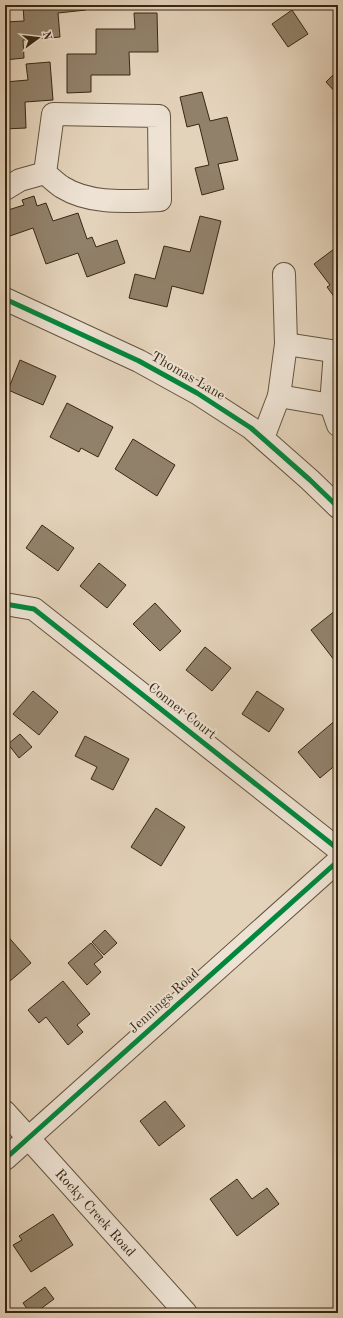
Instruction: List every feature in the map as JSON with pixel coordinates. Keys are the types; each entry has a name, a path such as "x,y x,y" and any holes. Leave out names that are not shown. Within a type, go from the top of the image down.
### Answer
{"street":[{"path":"53,114 159,116 160,200 111,201 75,194 61,187 46,173 53,114"},
{"path":"5,189 20,180 46,173"},
{"path":"263,438 279,396 286,344 284,274"},
{"name":"Thomas Lane","path":"5,299 139,361 182,385 252,428 338,507"},
{"path":"279,396 334,415 337,351 286,344"},
{"name":"Conner Court","path":"5,604 34,609 338,850"},
{"name":"Jennings Road","path":"5,1159 338,861"},
{"name":"Rocky Creek Road","path":"5,1112 186,1313"}],"building":[{"path":"23,5 85,5 86,10 58,13 60,37 23,40 24,58 5,60 5,22 24,21"},
{"path":"292,10 308,34 288,47 272,24"},
{"path":"134,13 157,13 158,52 129,52 130,75 91,75 91,92 67,93 67,54 96,54 96,29 135,29"},
{"path":"50,62 53,100 25,102 26,128 5,129 5,82 28,80 26,64"},
{"path":"338,70 338,95 326,82"},
{"path":"202,92 210,121 227,117 238,160 218,164 224,189 202,195 195,168 209,165 199,124 187,127 180,97"},
{"path":"34,196 37,206 46,203 53,221 78,213 87,239 92,237 96,247 117,240 125,263 87,277 78,253 46,264 33,228 7,237 5,232 5,211 24,205 22,200"},
{"path":"200,216 221,221 203,294 172,286 167,307 129,298 135,274 155,279 164,246 190,252"},
{"path":"338,246 338,302 327,287 330,285 314,264"},
{"path":"20,360 56,376 43,405 8,390"},
{"path":"67,403 113,427 98,457 81,448 79,452 50,437"},
{"path":"133,439 175,465 157,496 115,469"},
{"path":"5,470 8,498 5,498"},
{"path":"42,525 74,548 58,571 26,548"},
{"path":"99,563 126,585 107,608 80,586"},
{"path":"155,603 181,631 160,651 133,624"},
{"path":"336,610 338,612 338,665 311,630"},
{"path":"205,647 231,668 212,691 186,670"},
{"path":"33,691 58,712 39,735 13,714"},
{"path":"257,691 284,709 269,732 242,714"},
{"path":"337,719 338,763 320,778 298,752"},
{"path":"20,734 32,747 19,758 8,744"},
{"path":"85,736 129,759 113,790 91,779 97,767 75,756"},
{"path":"156,808 185,827 161,866 131,847"},
{"path":"105,930 117,943 104,955 92,942"},
{"path":"5,933 31,963 10,981 5,975"},
{"path":"91,943 103,957 94,964 101,972 87,985 68,963"},
{"path":"63,981 90,1014 77,1025 83,1032 68,1045 46,1017 39,1023 28,1010"},
{"path":"165,1101 185,1126 159,1146 140,1121"},
{"path":"237,1179 252,1199 267,1188 279,1204 237,1236 210,1199"},
{"path":"53,1214 73,1245 31,1272 13,1245 22,1240 19,1236"},
{"path":"45,1287 54,1299 35,1313 30,1313 23,1303"}],"cycle path":[{"path":"5,299 139,361 197,393 251,428 338,507"},
{"path":"5,604 34,609 338,849"},
{"path":"5,1159 338,861"}]}
